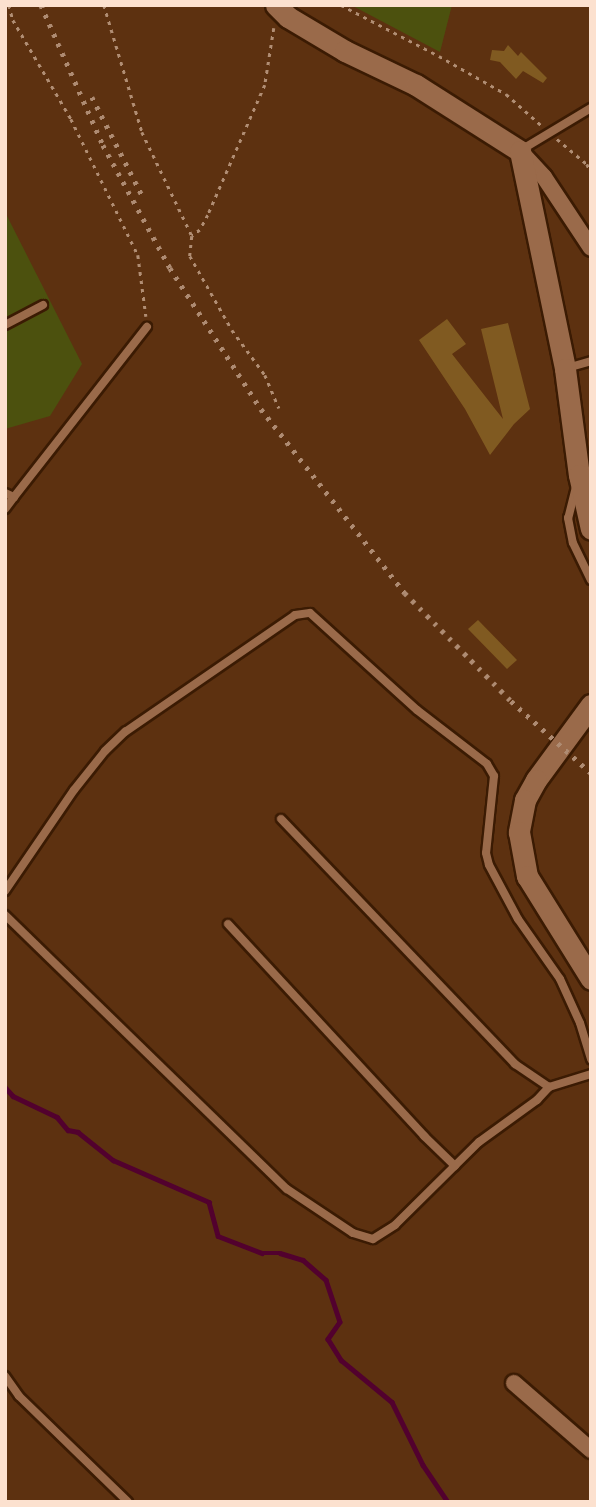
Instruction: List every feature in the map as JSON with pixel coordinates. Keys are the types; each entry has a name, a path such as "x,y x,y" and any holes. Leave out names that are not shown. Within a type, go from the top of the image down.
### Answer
{"main road":[{"path":"275,13 289,17 345,51 416,85 520,151 565,369 579,475 591,528"},
{"path":"590,710 536,780 525,800 519,832 527,876 591,979"}],"street":[{"path":"520,151 544,177 591,248"},
{"path":"514,1383 591,1450"}],"lane":[{"path":"520,151 591,108"},
{"path":"5,325 43,305"},
{"path":"5,509 9,495 147,327"},
{"path":"565,369 591,361"},
{"path":"579,475 568,518 573,543 591,580"},
{"path":"5,891 74,790 105,751 125,732 295,615 310,613 417,710 487,764 494,776 486,853 489,865 518,919 560,979 580,1023 591,1059"},
{"path":"281,819 515,1064 549,1087"},
{"path":"5,915 287,1189 353,1233 373,1239 395,1225 478,1142 527,1108 549,1087 591,1074"},
{"path":"228,924 455,1166"},
{"path":"5,1376 19,1396 128,1502"}],"path":[{"path":"9,5 13,20 71,119 138,255 147,327"},
{"path":"104,5 142,132 192,236 190,256 232,330 265,375 279,408"},
{"path":"341,5 506,94 587,164 591,173"},
{"path":"192,236 200,230 208,215 265,85 275,13"}],"green space":[{"path":"351,5 452,5 440,52"},
{"path":"5,212 82,364 50,416 5,429"}],"building":[{"path":"508,45 518,56 521,52 547,78 543,83 523,71 516,79 500,62 490,60 492,50 504,51"},
{"path":"447,319 466,344 452,354 503,419 481,329 508,323 530,409 514,424 490,455 465,409 419,340"},
{"path":"478,620 517,660 507,669 468,629"}],"waterway":[{"path":"5,1087 13,1096 57,1117 68,1130 78,1132 113,1160 209,1202 218,1236 262,1253 280,1253 303,1260 326,1280 340,1322 328,1339 341,1360 392,1402 423,1465 448,1502"}],"railway":[{"path":"41,5 103,145 170,268 261,409 405,593 511,701 591,773"},
{"path":"92,97 143,197"}]}
